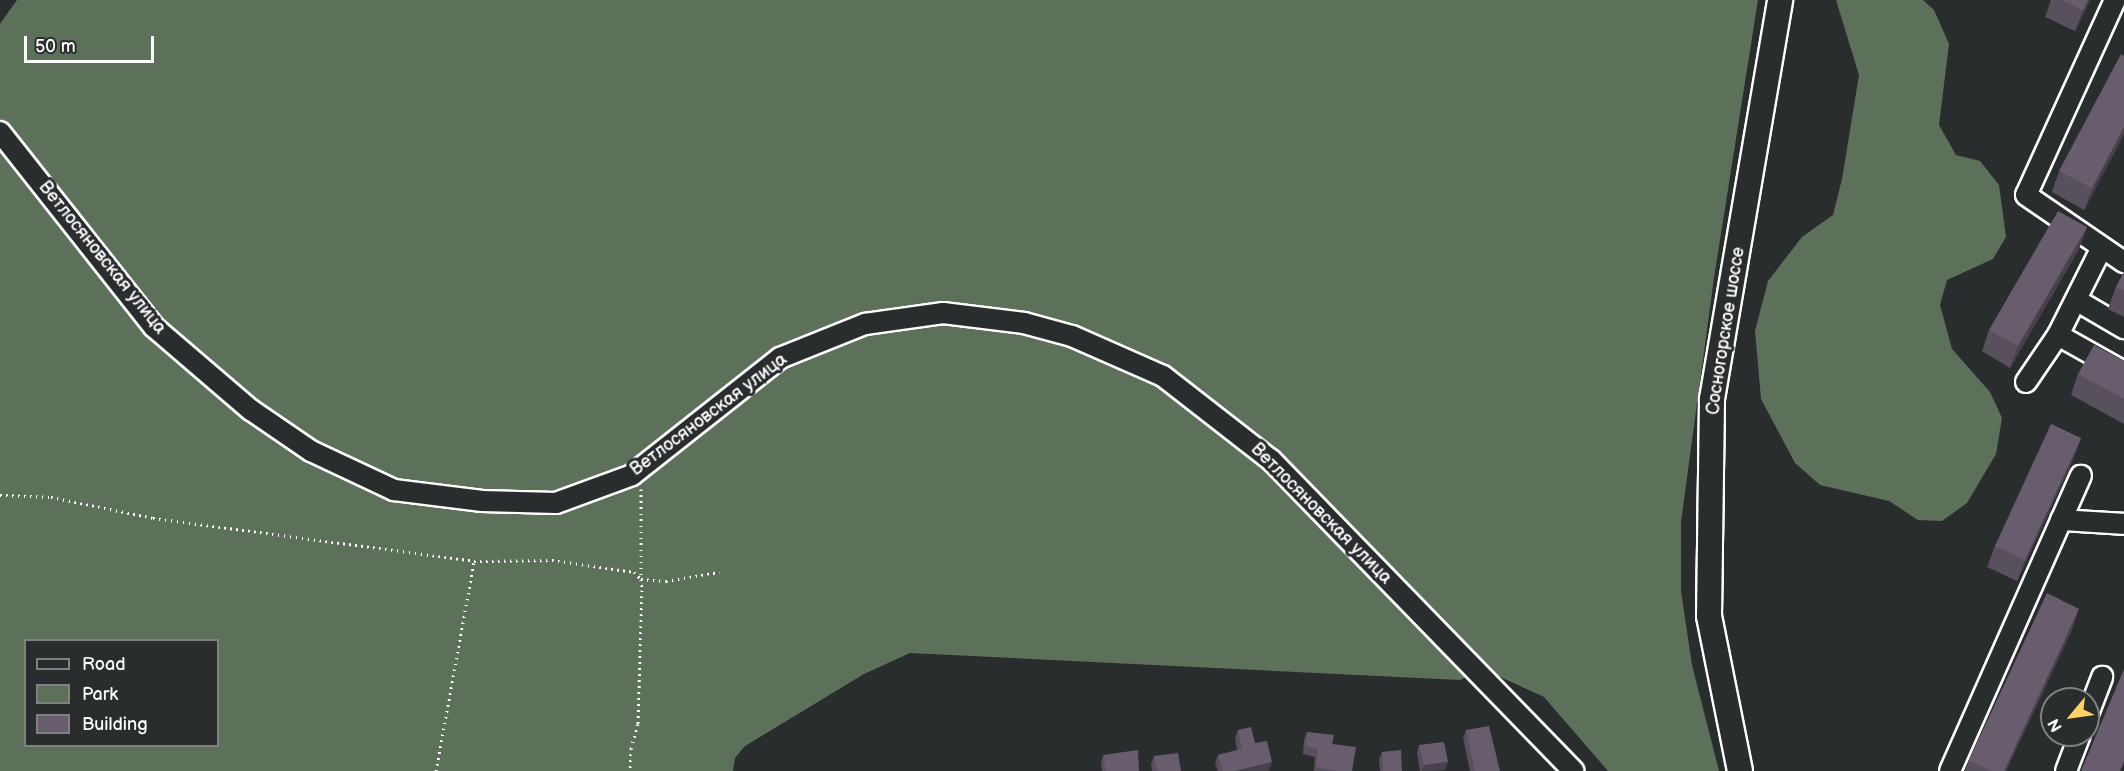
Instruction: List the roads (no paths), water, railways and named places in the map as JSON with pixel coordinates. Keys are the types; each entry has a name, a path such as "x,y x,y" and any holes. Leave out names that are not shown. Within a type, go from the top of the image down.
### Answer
{"main road":[{"name":"Сосногорское шоссе","path":"1740,771 1709,616 1712,399 1780,0"}],"street":[{"path":"2115,0 2026,195 2124,262"},
{"name":"Ветлосяновская улица","path":"0,132 154,327 251,410 311,451 394,490 482,501 556,503 638,470 780,358 864,324 943,313 1024,323 1072,336 1163,376 1270,460 1574,771"},
{"path":"2026,382 2058,335 2102,247"},
{"path":"2076,300 2124,328"},
{"path":"2058,335 2124,372"},
{"path":"1950,771 2080,476"},
{"path":"2061,520 2124,524"},
{"path":"2098,687 2102,677"},
{"path":"2066,771 2075,747"}]}
